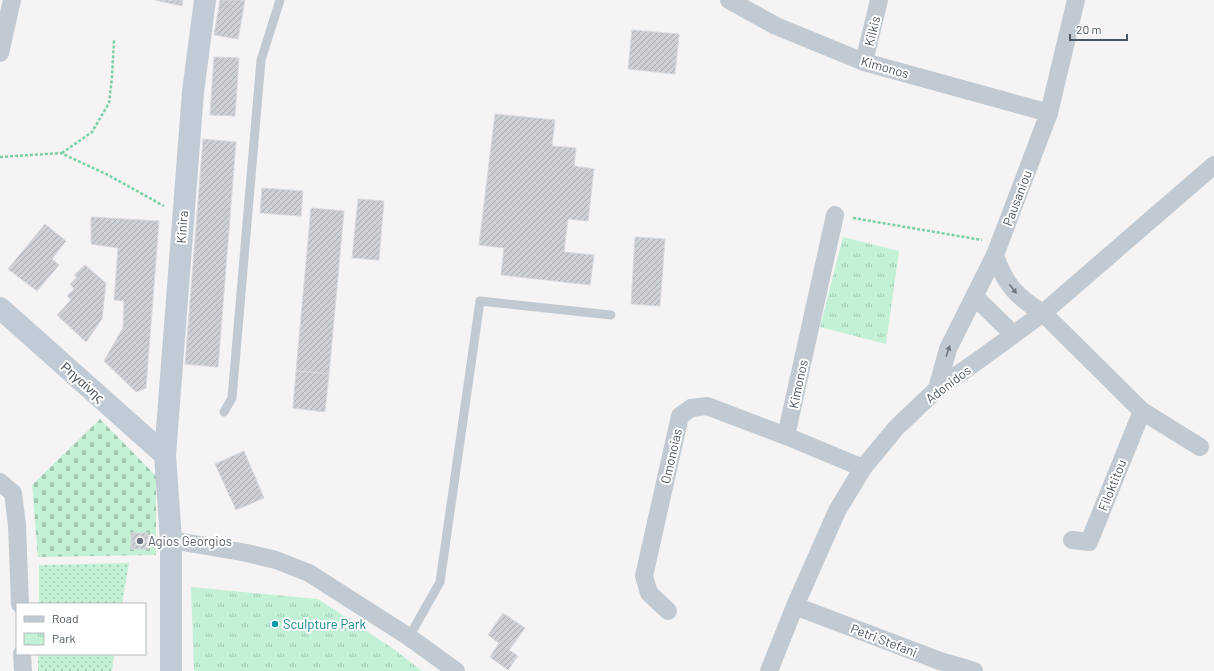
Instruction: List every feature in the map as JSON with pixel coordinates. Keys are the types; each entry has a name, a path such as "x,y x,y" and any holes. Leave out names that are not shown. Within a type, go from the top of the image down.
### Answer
{"main road":[{"name":"Kinira","path":"171,671 171,540 165,455 193,92 205,0"},
{"name":"Ρηγαίνης","path":"0,308 165,455"}],"street":[{"path":"0,53 12,0"},
{"name":"Kimonos","path":"729,0 776,26 864,62 1050,113"},
{"name":"Kilkis","path":"864,62 879,0"},
{"name":"Pausaniou","path":"937,389 948,349 998,249 1050,113 1076,0"},
{"name":"Adonidos","path":"769,671 795,606 837,511 863,468 896,428 937,389 1043,313 1214,165"},
{"name":"Kimonos","path":"786,436 835,215"},
{"path":"998,249 1000,269 1006,280 1018,295 1027,303 1043,313 1142,411 1200,447"},
{"path":"975,296 1013,334"},
{"name":"Omonoias","path":"668,611 650,594 644,576 680,416 690,408 707,406 786,436 863,468"},
{"name":"Filoktitou","path":"1072,540 1089,542 1142,411"},
{"path":"0,482 13,493 17,526 20,603"},
{"path":"171,540 247,553 276,560 308,572 409,637 456,671"},
{"name":"Petri Stefani","path":"795,606 939,666 974,671"},
{"path":"22,655 22,671"}],"lane":[{"path":"224,412 232,398 261,60 280,0"},
{"path":"409,637 440,582 480,301 611,315"}],"path":[{"path":"61,153 92,132 109,103 114,40"},
{"path":"0,157 61,153 108,175 163,206 184,209"},
{"path":"835,215 998,249"}],"green space":[{"path":"843,237 899,251 886,344 820,327"},
{"path":"100,419 156,476 156,555 38,557 32,485"},
{"path":"129,563 122,603 39,603 39,565"},
{"name":"Sculpture Park","path":"191,587 318,599 395,650 422,671 194,671"},
{"path":"38,655 114,655 112,671 38,671"}],"building":[{"path":"155,0 183,0 182,6"},
{"path":"220,0 245,0 238,39 214,35"},
{"path":"632,30 679,34 675,74 628,69"},
{"path":"214,57 239,58 235,116 210,115"},
{"path":"495,114 555,120 552,146 576,148 574,166 594,169 588,221 568,219 564,252 594,255 590,285 501,275 504,248 479,245"},
{"path":"203,139 236,142 218,367 185,364"},
{"path":"262,188 303,191 301,216 260,213"},
{"path":"358,199 384,201 379,260 352,258"},
{"path":"311,208 344,211 329,374 296,371"},
{"path":"91,217 159,221 146,388 136,392 104,361 123,328 124,301 114,300 118,248 91,244"},
{"path":"45,224 66,241 52,259 59,265 37,291 8,269"},
{"path":"635,237 665,239 660,306 631,304"},
{"path":"85,265 106,283 102,319 86,342 57,315 71,300 67,296 74,289 70,284 77,277 74,275"},
{"path":"296,371 329,374 325,412 293,408"},
{"path":"244,451 264,498 236,510 215,464"},
{"name":"Agios Georgios","path":"131,533 148,533 148,549 131,549"},
{"path":"503,613 525,628 509,650 518,656 508,670 490,657 499,643 488,635"}],"place":[{"name":"Agios Georgios","path":"140,541"},
{"name":"Sculpture Park","path":"275,624"}]}
